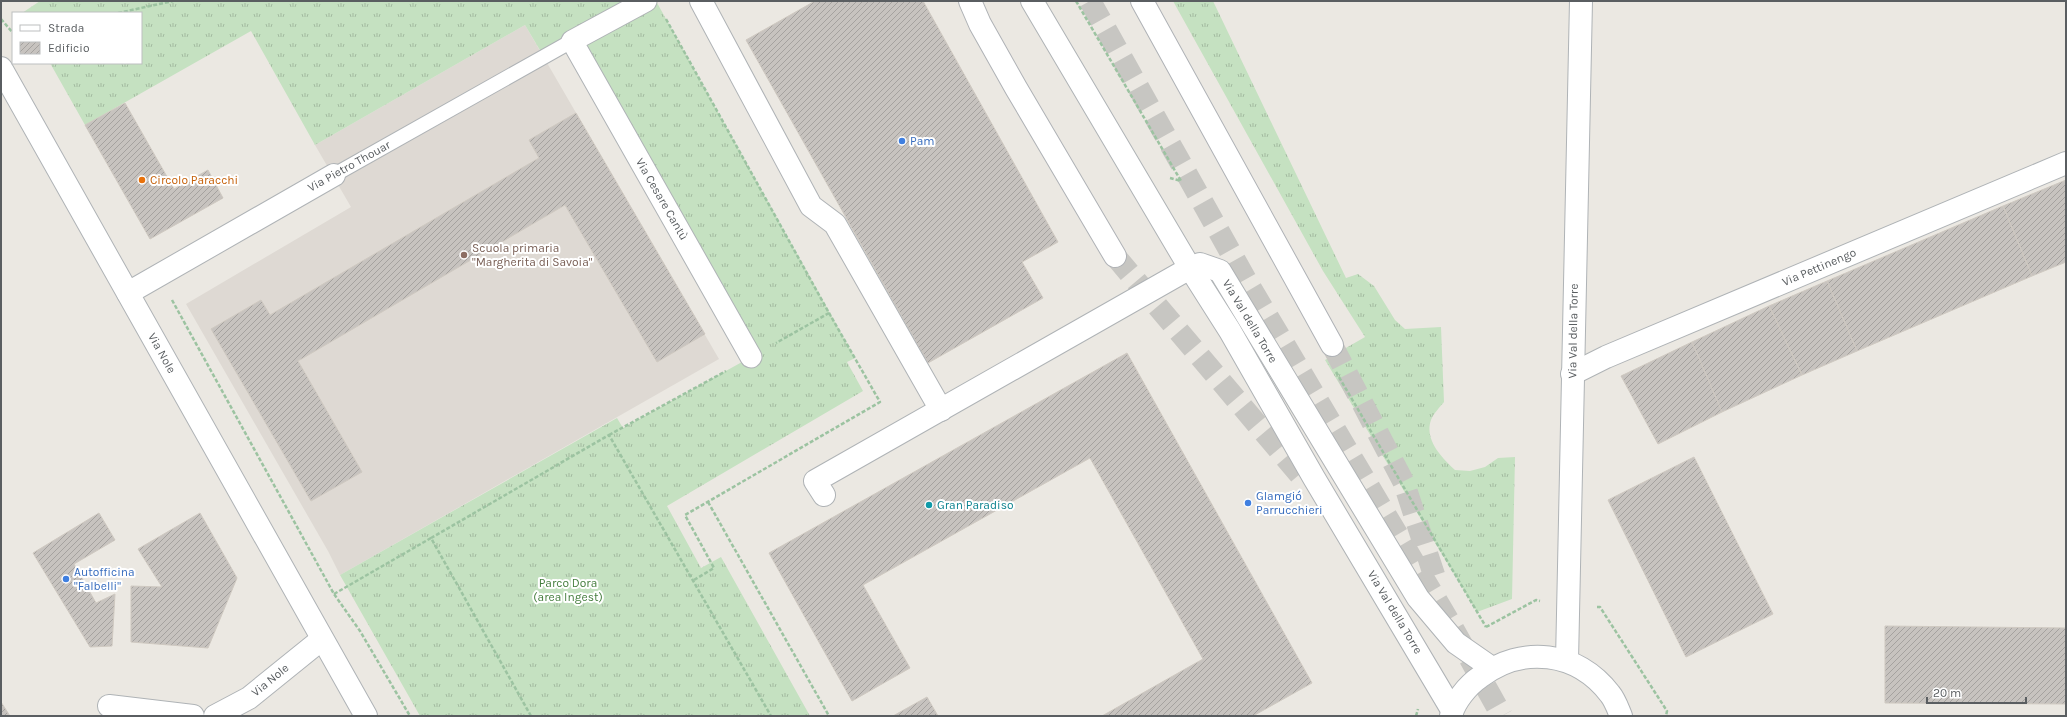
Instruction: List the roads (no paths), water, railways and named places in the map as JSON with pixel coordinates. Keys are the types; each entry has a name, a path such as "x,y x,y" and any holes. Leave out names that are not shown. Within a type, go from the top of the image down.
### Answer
{"street":[{"path":"572,41 646,1"},
{"path":"701,1 811,206 835,224 941,410"},
{"path":"970,1 980,24 1016,88 1115,256"},
{"name":"Via Val della Torre","path":"1032,1 1190,268 1230,331 1314,478 1452,713"},
{"path":"1142,1 1332,345"},
{"name":"Via Val della Torre","path":"1566,661 1581,1"},
{"name":"Via Cesare Cantù","path":"572,41 751,357"},
{"name":"Via Nole","path":"1,68 366,716"},
{"name":"Via Pettinengo","path":"1572,374 1606,358 2066,162"},
{"name":"Via Pietro Thouar","path":"128,293 334,175"},
{"name":"Via Val della Torre","path":"1190,268 1200,264 1220,271 1418,598 1456,643 1492,668"},
{"path":"824,495 815,481 1190,268"},
{"name":"Via Nole","path":"215,716 249,698 322,638"},
{"path":"1452,713 1473,682 1492,668 1516,659 1541,656 1566,661 1591,675 1611,695 1621,716"},
{"path":"109,706 193,716"}],"lane":[{"name":"Via Pietro Thouar","path":"334,175 572,41"}],"tunnel":[{"path":"1090,1 1246,280 1450,623 1502,716"},
{"path":"1115,256 1306,482"},
{"path":"1332,345 1404,483 1437,584"}],"place":[{"name":"Pam","path":"902,141"},
{"name":"Circolo Paracchi","path":"142,180"},
{"name":"Scuola primaria \"Margherita di Savoia\"","path":"464,255"},
{"name":"Glamgió Parrucchieri","path":"1248,503"},
{"name":"Gran Paradiso","path":"929,505"},
{"name":"Autofficina \"Falbelli\"","path":"66,579"}],"park label":[{"name":"Parco Dora (area Ingest)","path":"568,590"}]}
